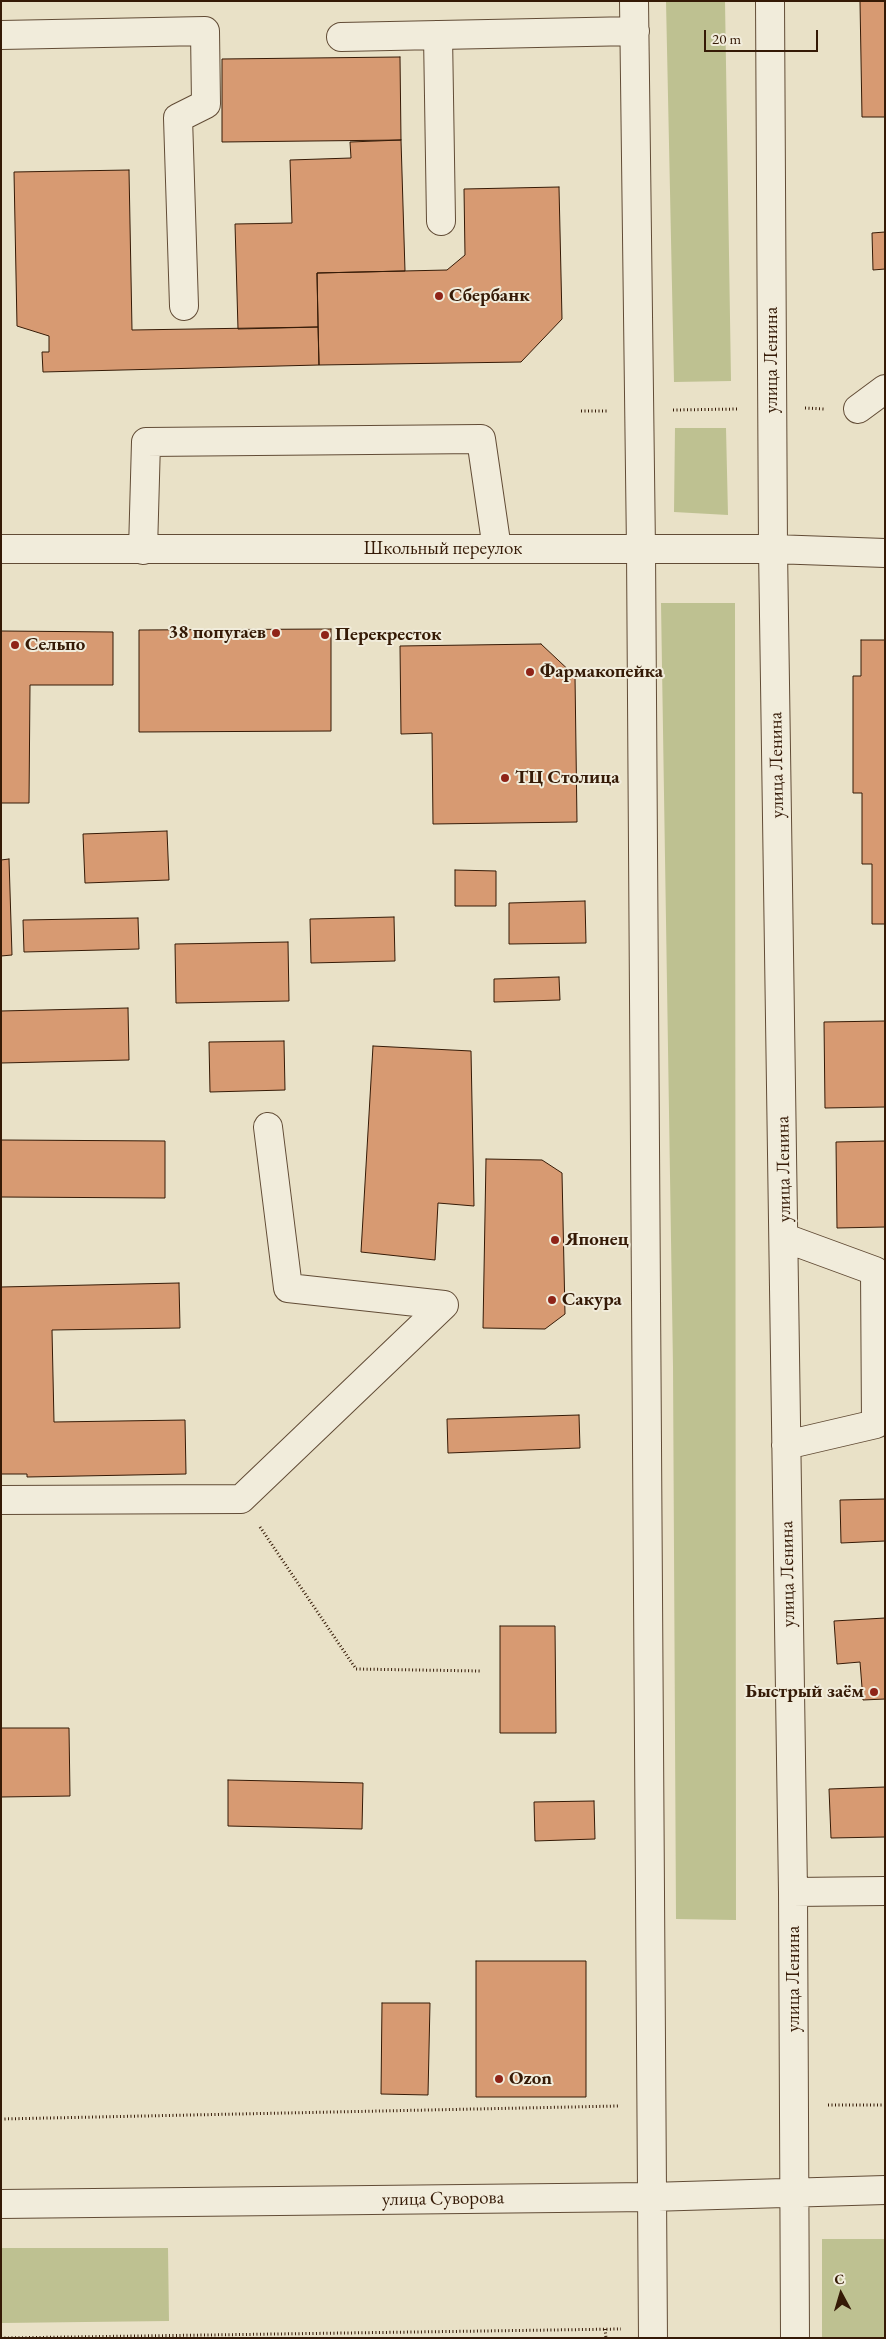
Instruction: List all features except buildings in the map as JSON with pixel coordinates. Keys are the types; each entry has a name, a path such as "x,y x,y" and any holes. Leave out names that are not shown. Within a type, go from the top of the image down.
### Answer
{"street":[{"path":"634,1 641,550 650,2197 653,2333"},
{"name":"улица Ленина","path":"770,1 773,549 785,1238 795,2105 795,2338"},
{"path":"1,36 205,31 206,104 178,118 184,306"},
{"path":"341,37 635,31"},
{"path":"438,35 441,221"},
{"path":"858,409 885,389"},
{"path":"143,550 146,442 481,439 497,549"},
{"name":"Школьный переулок","path":"1,550 773,549 885,553"},
{"path":"1,1500 241,1499 444,1305 288,1288 268,1127"},
{"path":"785,1238 875,1271 876,1414 876,1424 786,1445"},
{"path":"793,1892 885,1891"},
{"name":"улица Суворова","path":"1,2204 650,2197 885,2190"}],"path":[{"path":"581,410 858,409"},
{"path":"241,1499 356,1669 480,1670"},
{"path":"795,2105 885,2104"},
{"path":"1,2118 651,2106"},
{"path":"605,2329 606,2338"},
{"path":"1,2338 605,2329 653,2333"}],"green space":[{"path":"666,1 725,1 731,381 674,382"},
{"path":"675,428 726,428 728,515 674,512"},
{"path":"661,603 735,603 736,1920 676,1919 673,1366"},
{"path":"822,2239 885,2239 885,2338 822,2338"},
{"path":"1,2248 168,2248 169,2321 1,2323"}],"place":[{"name":"Сбербанк","path":"439,296"},
{"name":"38 попугаев","path":"276,633"},
{"name":"Перекресток","path":"325,635"},
{"name":"Сельпо","path":"15,645"},
{"name":"Фармакопейка","path":"530,672"},
{"name":"ТЦ Столица","path":"505,778"},
{"name":"Японец","path":"555,1240"},
{"name":"Сакура","path":"552,1300"},
{"name":"Быстрый заём","path":"874,1692"},
{"name":"Ozon","path":"499,2079"}]}
